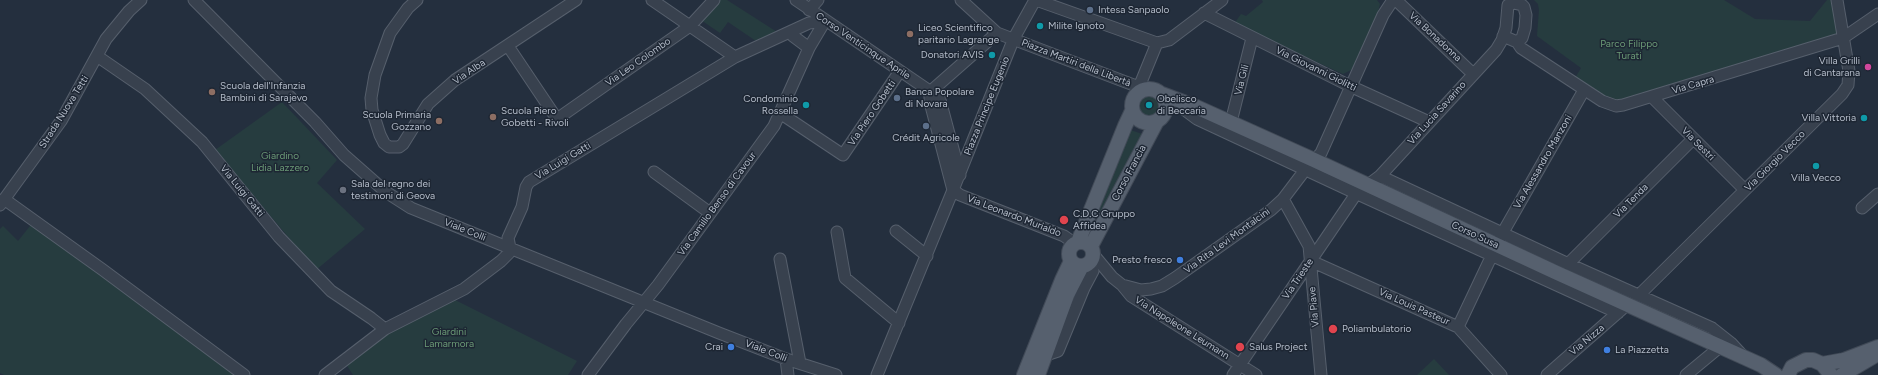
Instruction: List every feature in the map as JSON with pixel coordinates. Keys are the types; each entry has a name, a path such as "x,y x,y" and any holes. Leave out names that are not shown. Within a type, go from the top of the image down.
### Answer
{"main road":[{"path":"1140,89 1152,89 1162,94 1166,103 1160,117 1150,123 1142,121 1135,116 1132,111 1133,98 1140,89"},
{"name":"Corso Susa","path":"1162,94 1231,122 1310,165 1362,189 1497,245 1622,308 1721,346 1761,365"},
{"name":"Corso Susa","path":"1160,117 1185,110 1206,111"},
{"name":"Corso Francia","path":"1040,374 1067,295 1083,256 1125,126 1132,111"},
{"name":"Corso Francia","path":"1024,375 1062,280 1083,256 1160,117"},
{"path":"1822,364 1844,360 1878,347"},
{"path":"1842,375 1878,353"},
{"path":"1761,365 1790,371 1798,362 1813,360 1822,364 1831,375"},
{"path":"1761,365 1776,375"}],"street":[{"name":"Strada Nuova Tetti","path":"2,202 61,121 112,31 141,0"},
{"name":"Viale Colli","path":"194,0 315,122 344,155 386,192 411,208 786,359 836,375"},
{"name":"Via Alba","path":"417,0 408,8 390,33 374,75 371,98 372,110 380,135 384,143 389,147 399,147 403,144 428,104 455,80 576,0"},
{"path":"652,0 735,57"},
{"name":"Via Leo Colombo","path":"508,46 557,119 690,26 714,0"},
{"name":"Corso Venticinque Aprile","path":"796,0 930,92"},
{"path":"809,10 818,0"},
{"path":"954,190 930,102 930,92 997,33 961,0"},
{"name":"Piazza Martiri della Libertà","path":"997,33 1014,38 1140,89 1157,43 1036,0 1014,38"},
{"path":"1157,43 1169,40 1222,0"},
{"name":"Via Rita Levi Montalcini","path":"1122,285 1141,290 1162,286 1271,210 1283,199 1321,153 1383,15 1393,0"},
{"name":"Via Bonadonna","path":"1396,0 1473,74"},
{"name":"Via Giorgio Vecco","path":"1639,295 1846,90 1849,71 1837,0"},
{"path":"1504,36 1508,20 1507,3 1518,3 1524,7 1526,11 1524,33 1517,42"},
{"name":"Via Giovanni Giolitti","path":"1204,14 1350,86 1429,122"},
{"name":"Via Capra","path":"1504,36 1517,42 1521,48 1584,90 1602,101 1616,106 1630,104 1843,38 1878,14"},
{"name":"Via Luigi Gatti","path":"510,248 508,238 522,207 526,187 529,182 735,57 809,24 825,21"},
{"name":"Via Camillo Benso di Cavour","path":"588,375 643,302 658,285 774,126 809,48 825,21"},
{"path":"788,33 809,48"},
{"name":"Via Lucia Savarino","path":"1362,189 1380,176 1496,50 1504,36"},
{"name":"Piazza Principe Eugenio","path":"877,375 954,190 1014,38"},
{"name":"Via Gili","path":"1231,122 1252,38"},
{"name":"Via Luigi Gatti","path":"97,56 145,89 202,142 279,237 331,291 385,329"},
{"name":"Via Piero Gobetti","path":"780,113 843,155 900,71"},
{"name":"Via Alessandro Manzoni","path":"1458,327 1497,245 1584,90"},
{"name":"Piazza Principe Eugenio","path":"930,92 940,100 960,175"},
{"name":"Via Sestri","path":"1652,97 1745,190"},
{"name":"Corso Susa","path":"1185,110 1197,119 1310,165"},
{"name":"Via Tenda","path":"1568,264 1693,139"},
{"path":"654,172 710,213"},
{"name":"Corso Susa","path":"1380,176 1497,245 1568,264 1712,328 1731,343 1744,357"},
{"name":"Via Trieste","path":"1233,375 1310,260 1362,189"},
{"name":"Via Leonardo Murialdo","path":"954,190 960,195 1064,236 1083,256"},
{"path":"1862,208 1878,194"},
{"name":"Via Piave","path":"1283,199 1308,241 1321,375"},
{"path":"2,202 103,270 244,375"},
{"path":"896,231 927,256"},
{"path":"838,232 845,278 899,323"},
{"path":"325,375 385,329 464,289 501,261 509,253 510,248"},
{"name":"Via Napoleone Leumann","path":"1083,256 1112,278"},
{"name":"Via Napoleone Leumann","path":"1083,256 1122,285 1131,296 1256,375"},
{"name":"Viale Colli","path":"780,259 800,363"},
{"name":"Via Louis Pasteur","path":"1310,260 1458,327 1501,375"},
{"name":"Via Nizza","path":"1547,375 1622,308"},
{"path":"1686,375 1721,346"},
{"path":"786,359 788,375"}],"green space":[{"path":"718,0 727,0 777,32 756,41 728,22 720,33 701,20"},
{"path":"1262,0 1377,0 1380,4 1378,12 1383,15 1359,66 1343,74 1234,24 1241,14 1246,16 1263,2"},
{"name":"Parco Filippo Turati","path":"1534,0 1724,0 1755,19 1810,21 1827,0 1839,0 1847,28 1842,38 1612,103 1574,80 1581,68 1537,36 1539,10 1538,4"},
{"path":"1145,96 1153,96 1159,102 1159,110 1153,116 1145,116 1139,110 1139,102"},
{"name":"Giardino Lidia Lazzero","path":"282,102 337,160 317,183 365,229 316,270 215,150"},
{"path":"1128,129 1142,134 1102,211 1097,211"},
{"path":"34,221 235,375 4,375 0,373 0,229 3,226 18,241"},
{"name":"Giardini Lamarmora","path":"449,297 577,361 568,375 353,375 344,361 385,329"},
{"path":"1434,359 1449,375 1417,375"}],"place":[{"name":"Intesa Sanpaolo","path":"1090,10"},
{"name":"Milite Ignoto","path":"1040,26"},
{"name":"Liceo Scientifico paritario Lagrange","path":"910,34"},
{"name":"Donatori AVIS","path":"992,55"},
{"name":"Villa Grilli di Cantarana","path":"1868,67"},
{"name":"Scuola dell'Infanzia Bambini di Sarajevo","path":"212,92"},
{"name":"Banca Popolare di Novara","path":"897,98"},
{"name":"Condominio Rossella","path":"806,105"},
{"name":"Obelisco di Beccaria","path":"1149,105"},
{"name":"Scuola Piero Gobetti - Rivoli","path":"493,117"},
{"name":"Villa Vittoria","path":"1864,118"},
{"name":"Scuola Primaria Gozzano","path":"439,121"},
{"name":"Crédit Agricole","path":"926,126"},
{"name":"Villa Vecco","path":"1816,166"},
{"name":"Sala del regno dei testimoni di Geova","path":"343,190"},
{"name":"C.D.C Gruppo Affidea","path":"1064,220"},
{"name":"Presto fresco","path":"1180,260"},
{"name":"Poliambulatorio","path":"1333,329"},
{"name":"Crai","path":"731,347"},
{"name":"Salus Project","path":"1240,347"},
{"name":"La Piazzetta","path":"1607,350"}]}
